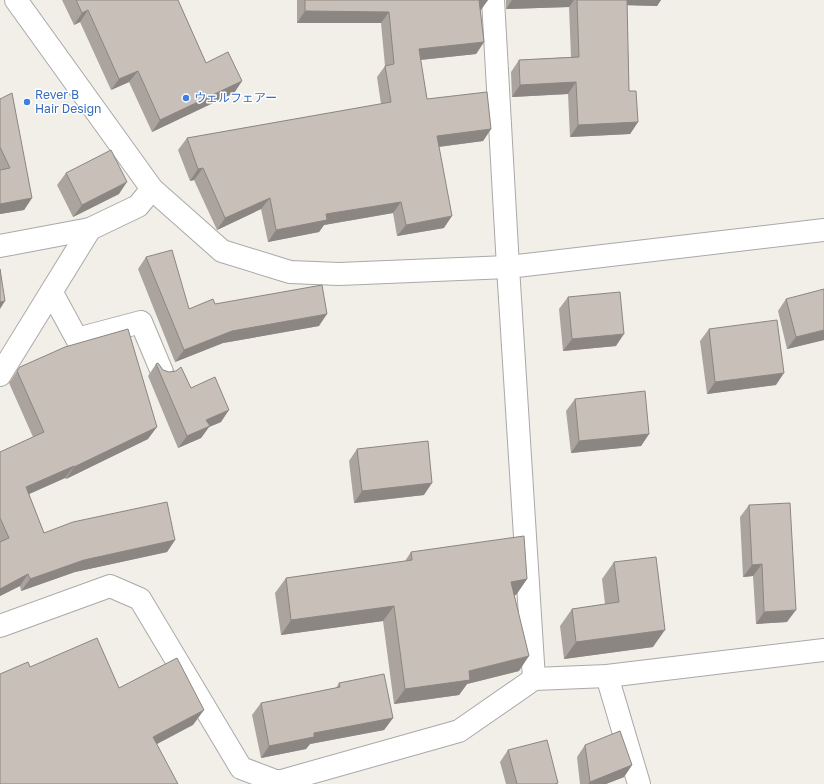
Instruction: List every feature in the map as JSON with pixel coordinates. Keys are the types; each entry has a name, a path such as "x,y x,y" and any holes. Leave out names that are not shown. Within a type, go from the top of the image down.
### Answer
{"street":[{"path":"16,0 152,189 222,251 290,272 339,274 508,267 824,230"},
{"path":"493,0 534,679"},
{"path":"0,246 90,229 138,206 152,189"},
{"path":"0,375 90,229"},
{"path":"52,292 77,339 141,322 162,372"},
{"path":"0,626 110,586 140,599 241,768 278,782 459,731 534,679 607,676 824,650"},
{"path":"607,676 639,784"}],"building":[{"path":"76,0 178,0 206,63 228,52 242,81 160,120 138,71 119,79 88,10 82,13"},
{"path":"305,0 479,0 484,42 419,49 427,99 487,92 491,129 437,136 452,216 406,225 401,202 326,214 327,220 276,230 270,198 225,218 203,168 198,169 187,138 391,102 385,66 394,64 389,12 305,11"},
{"path":"577,0 627,0 629,91 636,91 638,122 578,125 576,82 520,85 519,60 579,57"},
{"path":"12,93 32,198 0,204 0,170 10,168 0,147 0,99"},
{"path":"111,150 127,182 82,205 66,173"},
{"path":"172,250 189,309 213,299 215,304 322,285 327,314 232,331 184,350 146,257"},
{"path":"0,269 5,301 0,302"},
{"path":"824,289 824,330 796,337 786,299"},
{"path":"620,292 624,334 572,339 568,297"},
{"path":"777,320 784,373 715,382 709,329"},
{"path":"128,329 157,427 74,467 26,487 44,533 73,522 167,502 175,540 84,560 30,579 28,574 0,589 0,542 9,538 0,518 0,452 44,432 17,371 20,367 65,347"},
{"path":"158,363 163,370 169,372 176,371 181,367 191,388 215,377 229,410 206,420 210,426 187,436 156,364"},
{"path":"645,391 649,434 579,441 575,399"},
{"path":"428,441 432,483 362,491 357,449"},
{"path":"790,503 796,610 764,612 762,564 752,565 749,505"},
{"path":"524,536 527,579 511,582 529,656 469,671 470,680 405,689 394,606 291,620 286,578 412,560 411,552"},
{"path":"656,557 665,630 576,642 572,609 619,602 614,562"},
{"path":"97,638 119,688 177,658 204,710 153,737 178,784 0,784 0,674 28,662 30,667"},
{"path":"384,674 393,718 314,733 314,737 269,746 261,703 340,687 339,683"},
{"path":"620,731 632,765 590,782 585,745"},
{"path":"547,740 558,783 517,784 508,750"}],"place":[{"name":"ウェルフェアー","path":"186,98"},
{"name":"Rever B Hair Design","path":"27,102"}]}
